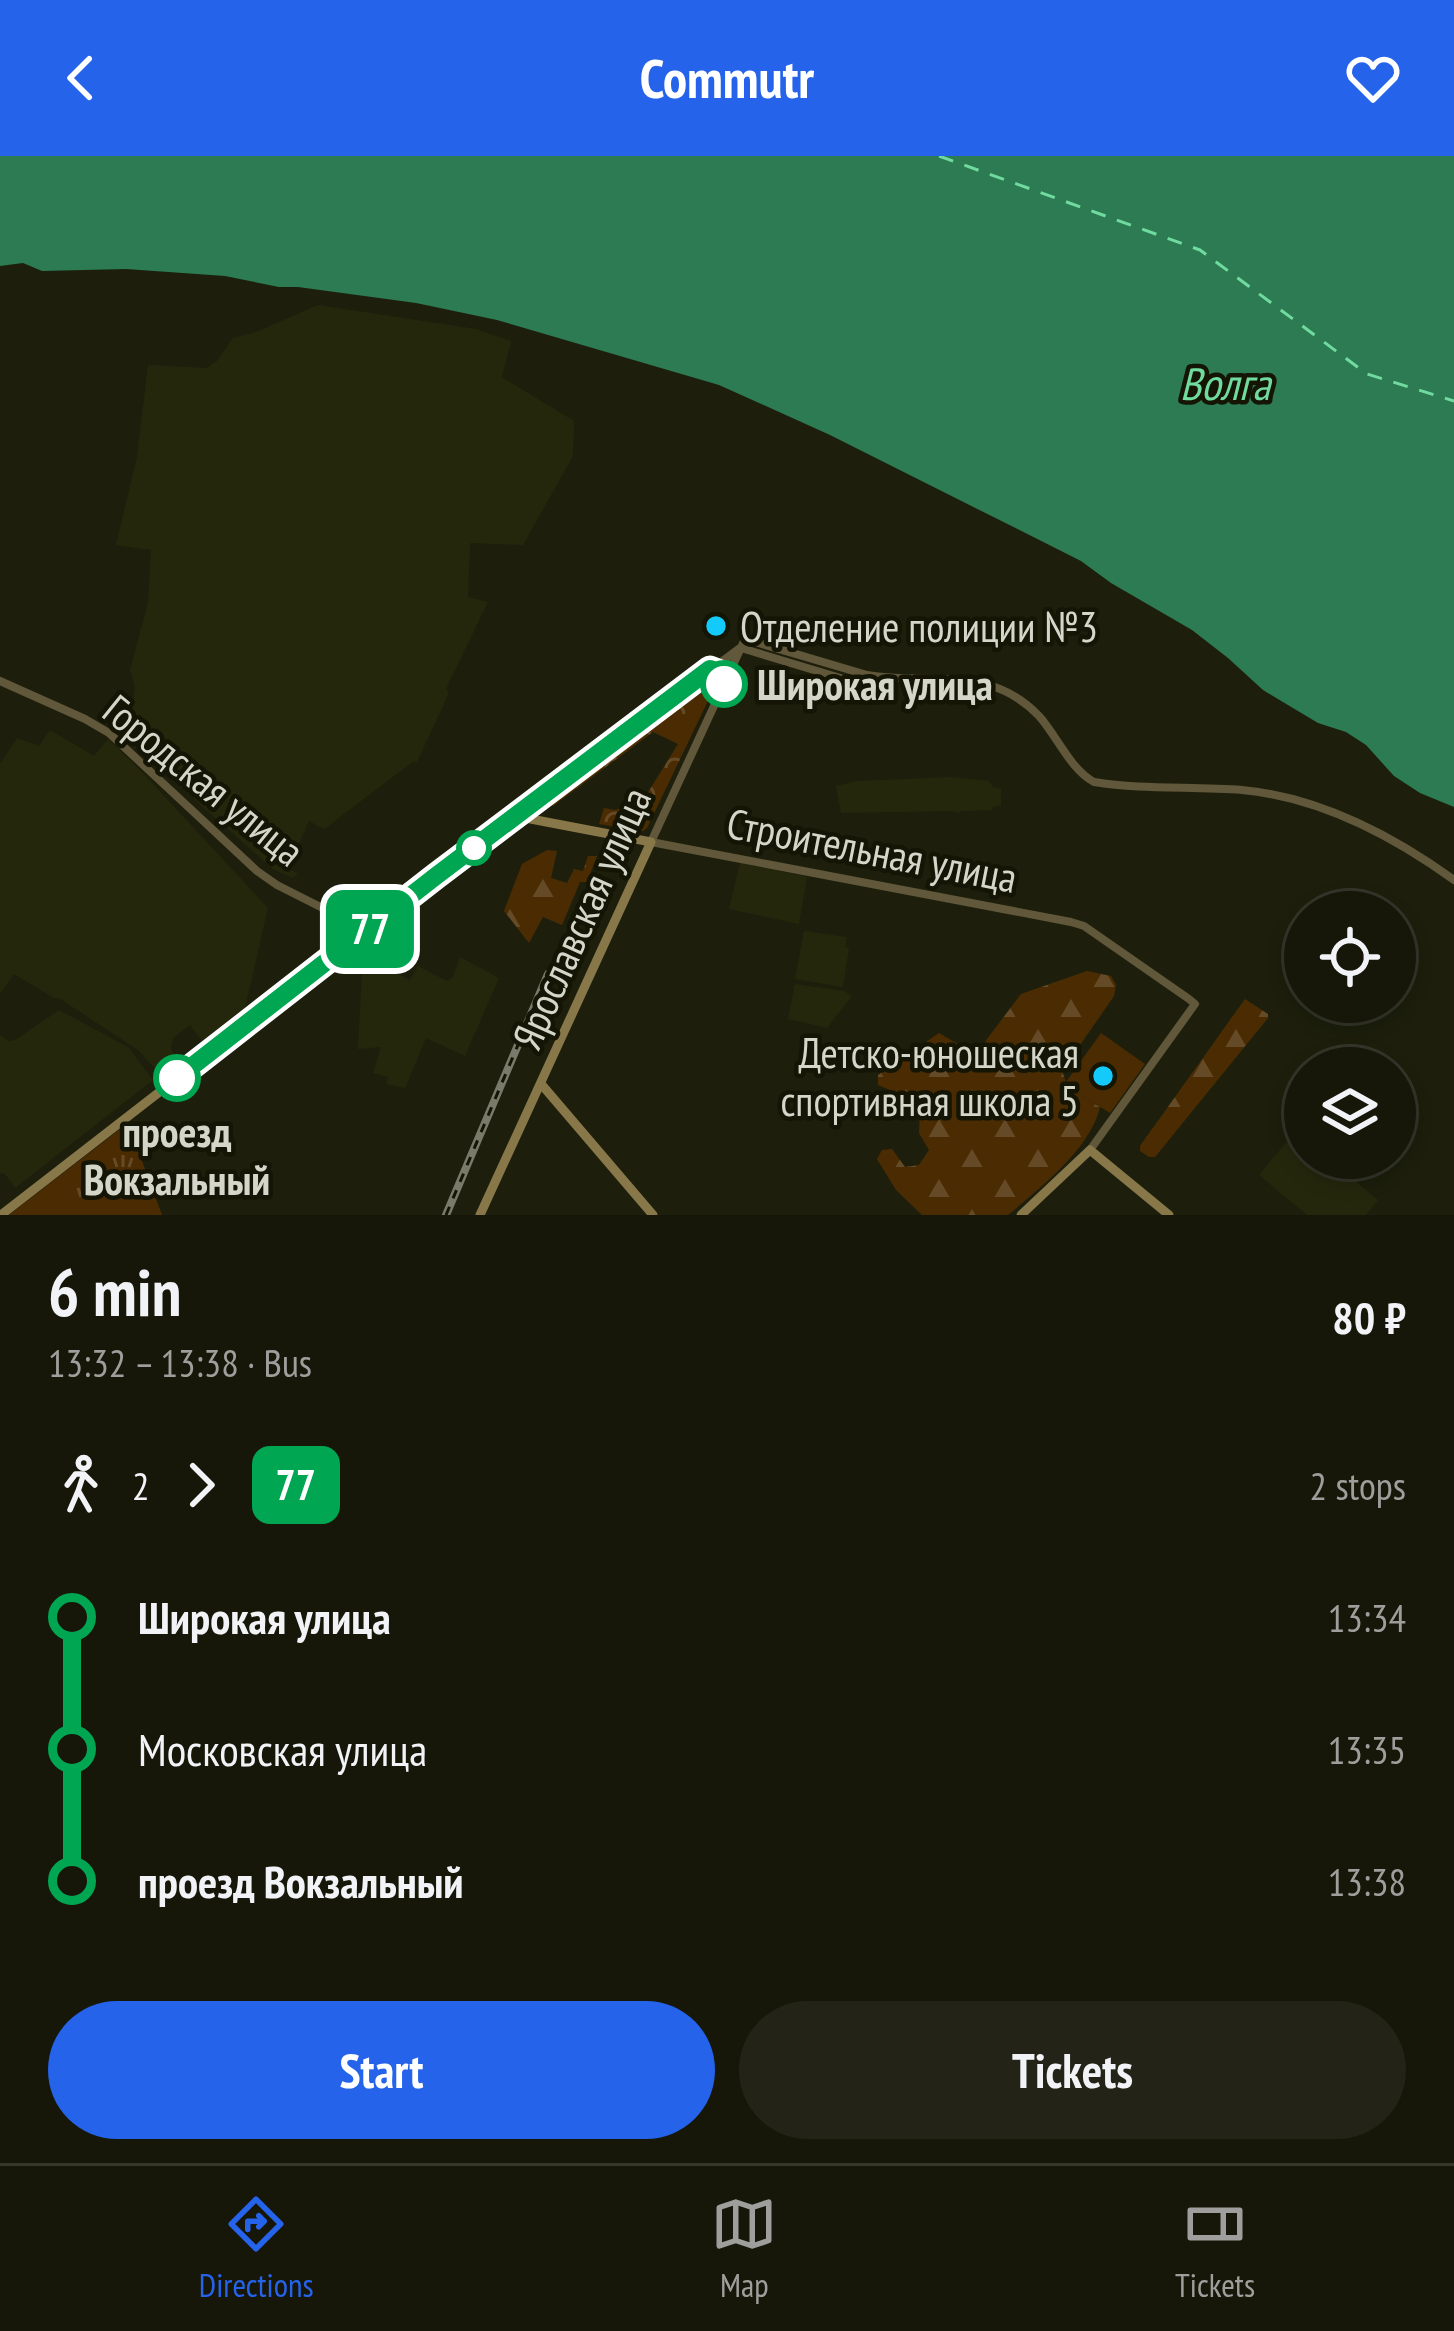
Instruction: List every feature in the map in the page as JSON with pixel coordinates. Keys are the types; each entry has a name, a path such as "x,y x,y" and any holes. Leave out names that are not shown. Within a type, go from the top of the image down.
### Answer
{"main road":[{"name":"Строительная улица","path":"515,816 651,842"},
{"path":"2,1215 515,816"},
{"name":"Ярославская улица","path":"480,1215 651,842"},
{"path":"542,1085 653,1215"},
{"path":"1021,1215 1090,1150 1169,1215"}],"street":[{"path":"515,816 743,643 857,683 964,679 1007,692 1036,713 1082,775 1094,782 1267,793 1298,801 1403,845 1454,880"},
{"name":"Ярославская улица","path":"651,842 743,643"},
{"path":"710,669 720,670 725,682"},
{"name":"Городская улица","path":"0,681 110,733 257,871 368,931"},
{"name":"Строительная улица","path":"651,842 1084,926 1195,1004 1090,1150"}],"shaded area":[{"path":"318,305 476,329 511,341 502,377 574,421 573,456 523,545 470,543 468,597 488,602 417,762 324,829 309,821 288,868 298,874 293,878 273,869 129,736 135,686 130,670 148,603 151,550 116,545 137,457 148,365 207,368 233,338"},
{"path":"50,730 94,756 108,739 268,908 245,1008 202,1041 190,1025 173,1038 171,1048 178,1064 162,1076 138,1050 14,974 0,994 0,764 17,738 39,746"},
{"path":"951,777 989,781 1001,789 1001,806 960,813 841,813 836,786"},
{"path":"740,863 807,877 799,924 729,909"},
{"path":"804,931 847,937 843,987 795,979"},
{"path":"363,956 410,980 418,966 447,981 460,957 499,978 465,1056 426,1038 405,1088 387,1084 388,1077 373,1073 381,1047 358,1049"},
{"path":"795,984 852,996 827,1028 788,1019"},
{"path":"59,1010 128,1047 153,1080 15,1188 0,1173 0,1035 15,1040"},
{"path":"1284,1145 1284,1179 1353,1179 1378,1200 1366,1215 1307,1215 1259,1175"}],"green space":[{"path":"712,673 717,682 643,831 599,824 604,808 615,810 642,802 678,744 653,732 553,806 545,797"},
{"path":"547,850 557,851 551,878 567,883 574,869 583,871 588,856 597,856 562,925 543,917 529,943 504,911 522,864"},
{"path":"1087,971 1111,976 1116,985 1114,996 1062,1071 1068,1087 1100,1107 1086,1138 1062,1167 1008,1215 922,1215 896,1190 877,1159 882,1150 892,1149 905,1167 919,1165 929,1150 919,1133 920,1112 909,1098 878,1085 878,1075 939,1033 978,1056 1021,994"},
{"path":"1245,999 1268,1018 1155,1157 1149,1157 1140,1146"},
{"name":"Детско-юношеская спортивная школа 5","path":"1101,1033 1145,1064 1110,1113 1066,1082"},
{"path":"128,1123 162,1215 9,1215"}],"water":[{"name":"Волга","path":"0,156 1454,156 1454,807 1394,776 1366,745 1346,732 1318,723 1263,690 1192,630 1081,561 719,385 497,320 416,303 225,276 126,269 42,271 23,263 0,266"}],"ferry route":[{"path":"939,156 1200,250 1367,374 1454,401"}],"railway":[{"path":"446,1215 548,974"}],"bus line":[{"name":"77","path":"177,1078 710,669 720,670 724,684"}],"place":[{"name":"Отделение полиции №3","path":"716,626"},
{"name":"Широкая улица","path":"724,684"},
{"name":"Детско-юношеская спортивная школа 5","path":"1103,1076"},
{"name":"проезд Вокзальный","path":"177,1078"}]}
